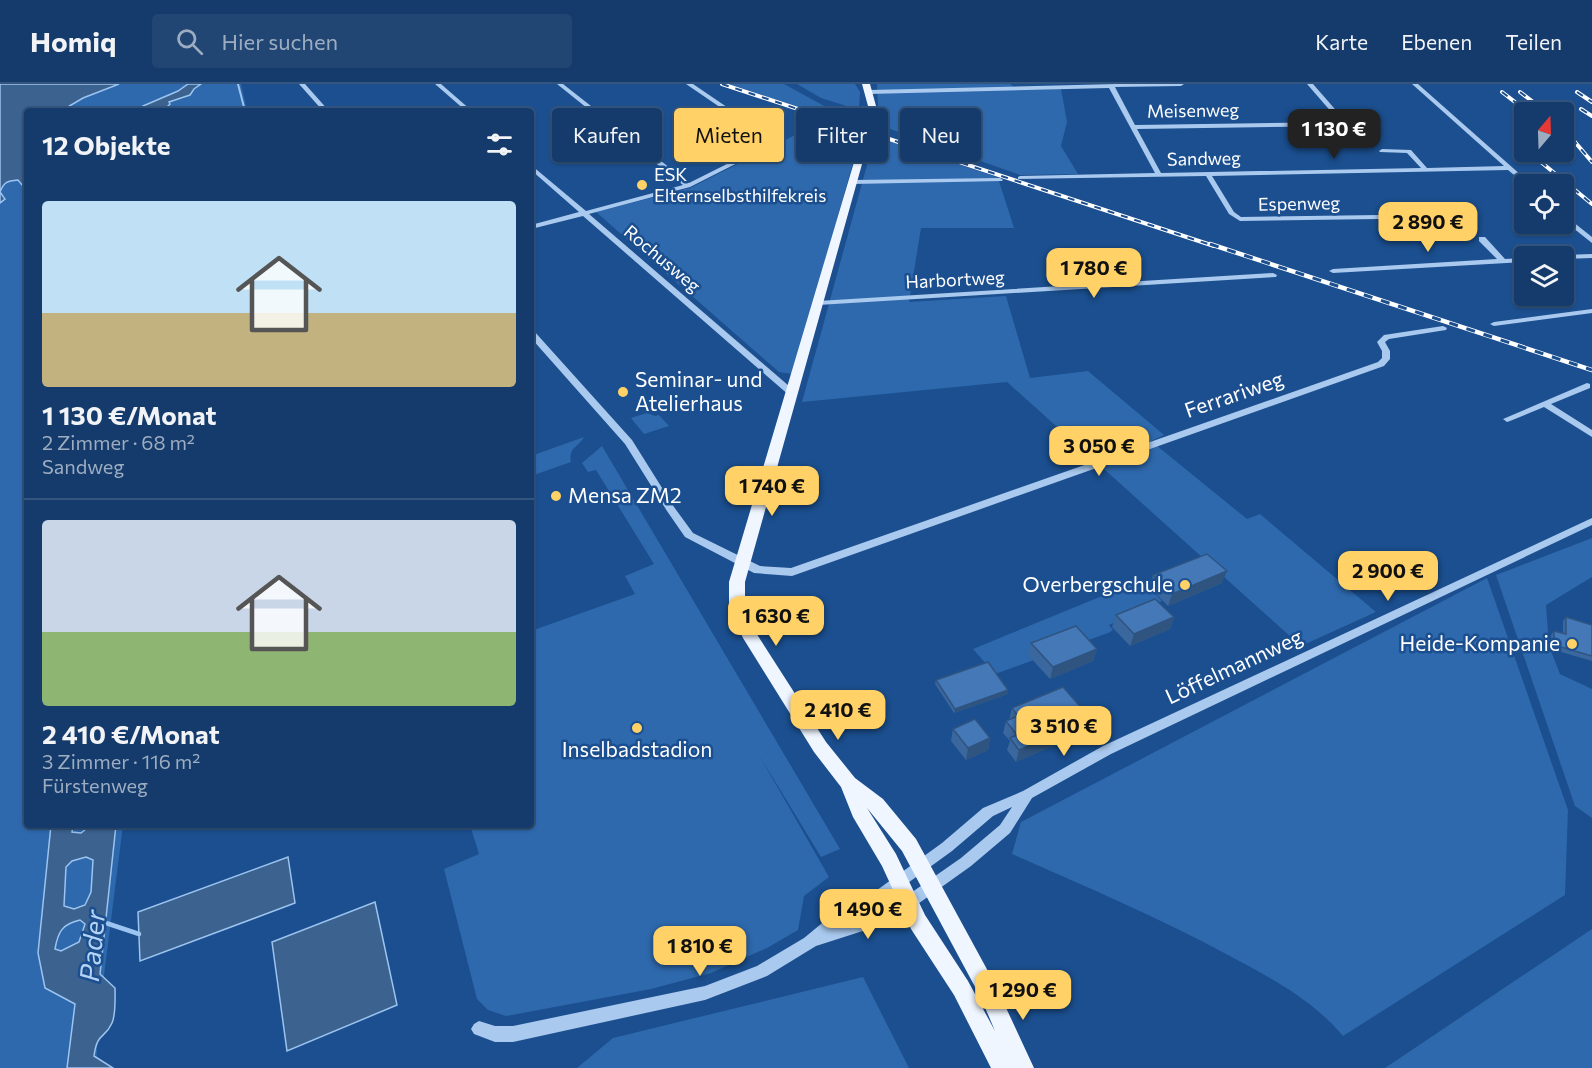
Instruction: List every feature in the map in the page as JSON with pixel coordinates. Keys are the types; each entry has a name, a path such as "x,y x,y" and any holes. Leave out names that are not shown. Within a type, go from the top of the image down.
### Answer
{"main road":[{"path":"868,88 872,106 870,117 793,394 737,582 737,608 751,638 819,747 849,783 877,805 909,845 988,991 1023,1068"},
{"path":"849,783 859,811 889,860 918,922 961,988 1003,1068"}],"street":[{"path":"302,84 323,108"},
{"path":"438,84 466,108"},
{"path":"560,84 688,186"},
{"path":"534,226 688,186 775,142 689,84"},
{"path":"868,88 1181,84"},
{"name":"Meisenweg","path":"1132,127 1345,124 1310,84"},
{"path":"1415,84 1517,174"},
{"path":"1111,86 1159,175"},
{"path":"1382,151 1409,151 1425,169"},
{"name":"Sandweg","path":"1020,178 1510,168"},
{"name":"Rochusweg","path":"534,170 793,394"},
{"name":"Espenweg","path":"1208,174 1230,213 1240,219 1379,217"},
{"path":"853,182 1000,180"},
{"path":"1574,225 1592,241"},
{"path":"1482,239 1503,261"},
{"path":"1574,257 1592,256"},
{"path":"1333,271 1514,260"},
{"name":"Harbortweg","path":"818,303 1273,275"},
{"path":"1494,324 1592,311"},
{"name":"Ferrariweg","path":"743,561 758,570 780,572 808,568 950,515 1381,364 1386,359 1386,351 1381,342 1387,337 1443,328"},
{"path":"534,336 629,442 670,509 689,535 743,561"},
{"name":"Rochusweg","path":"773,375 797,380"},
{"path":"1507,419 1587,386"},
{"path":"1545,404 1592,434"},
{"name":"Löffelmannweg","path":"809,943 843,915 878,897 921,866 988,812 1027,795 1107,750 1592,521"},
{"name":"Löffelmannweg","path":"809,943 888,916 909,902 966,862 1005,829 1027,795"},
{"path":"479,1029 495,1034 513,1034 705,993 762,971 809,943"}],"shaded area":[{"path":"119,84 188,84 178,91 143,105 144,108 66,108 83,98"},
{"path":"201,84 241,84 246,108 166,108 169,102 185,98"},
{"path":"729,84 784,84 828,108 802,108"},
{"path":"797,84 855,84 860,92 859,108 821,98"},
{"path":"877,84 1010,84 1018,90 1061,89 1067,122 1061,146 1078,174 1020,175 981,161 981,108 900,108 900,132 888,128 888,108 878,108"},
{"path":"796,135 796,162 853,162 793,374 779,372 596,212 690,188 742,162 784,162 784,141"},
{"path":"888,140 900,144 900,162 952,162 1002,179 999,181 1014,228 921,228 909,302 1006,296 1030,378 1088,371 1164,435 1151,441 1247,519 1260,514 1376,612 1301,646 1007,382 802,402 868,162 888,162"},
{"path":"18,180 24,187 24,828 123,828 99,1015 96,1068 0,1068 0,203 5,199 0,192 4,183"},
{"path":"647,413 659,415 669,426 644,434 631,418"},
{"path":"584,437 572,450 571,462 534,475 534,455"},
{"name":"Inselbadstadion","path":"602,446 840,849 821,857 759,755 829,877 804,896 798,930 767,948 711,973 651,989 506,1016 488,1010 477,999 444,869 479,854 471,828 534,828 534,630 635,594 625,576 654,564 596,470 588,472 582,463"},
{"path":"1592,538 1592,577 1546,605 1549,646 1560,674 1592,689 1592,818 1575,806 1496,575"},
{"path":"1487,578 1568,810 1565,895 1343,1036 1304,1000 1259,972 1148,915 1012,854 1021,822"},
{"path":"1141,580 1162,601 1109,625 1113,630 1108,633 995,674 973,649"},
{"path":"1592,929 1592,1068 1385,1068"},
{"path":"863,977 909,1068 577,1068 613,1038"}],"water":[{"path":"0,84 119,84 83,98 66,108 24,108 24,187 18,180 11,181 3,186 0,192"},
{"path":"188,84 201,84 190,95 169,102 166,108 144,108 143,106 178,91"},
{"path":"0,192 5,199 0,203"},
{"name":"Pader","path":"51,828 73,828 72,832 81,833 87,828 116,828 100,974 115,988 115,1011 112,1023 97,1043 94,1056 113,1068 67,1068 75,1004 45,988 38,953","holes":["86,857 93,860 91,892 85,905 74,909 64,906 66,867 72,861","80,920 85,924 79,942 61,951 55,949 65,926"]},
{"path":"288,857 295,903 140,961 138,912"},
{"path":"375,902 397,1005 287,1051 272,942"}],"building":[{"path":"1207,554 1227,571 1172,594 1153,575"},
{"path":"1155,599 1174,617 1134,634 1116,615"},
{"name":"Heide-Kompanie","path":"1566,617 1592,625 1592,656 1554,645 1554,631 1566,634"},
{"path":"1076,626 1097,649 1053,667 1031,643"},
{"path":"988,662 1008,690 955,709 936,680"},
{"path":"1063,687 1091,719 1019,750 1010,738 1017,735 1006,721 1018,716 1012,708"},
{"path":"975,719 990,738 968,748 953,729"}],"waterway":[{"path":"238,84 244,108"},
{"name":"Pader","path":"103,922 139,934"}],"railway":[{"path":"722,84 1214,246"},
{"path":"1502,92 1515,102"},
{"path":"1520,92 1533,102"},
{"path":"1577,92 1592,102"},
{"path":"1581,109 1592,116"},
{"path":"1574,141 1592,162"},
{"path":"1541,162 1592,204"},
{"path":"1210,244 1592,370"}],"place":[{"name":"ESK Elternselbsthilfekreis","path":"642,185"},
{"name":"Seminar- und Atelierhaus","path":"623,392"},
{"name":"Mensa ZM2","path":"556,496"},
{"name":"Overbergschule","path":"1185,585"},
{"name":"Heide-Kompanie","path":"1572,644"},
{"name":"Inselbadstadion","path":"637,728"}]}
